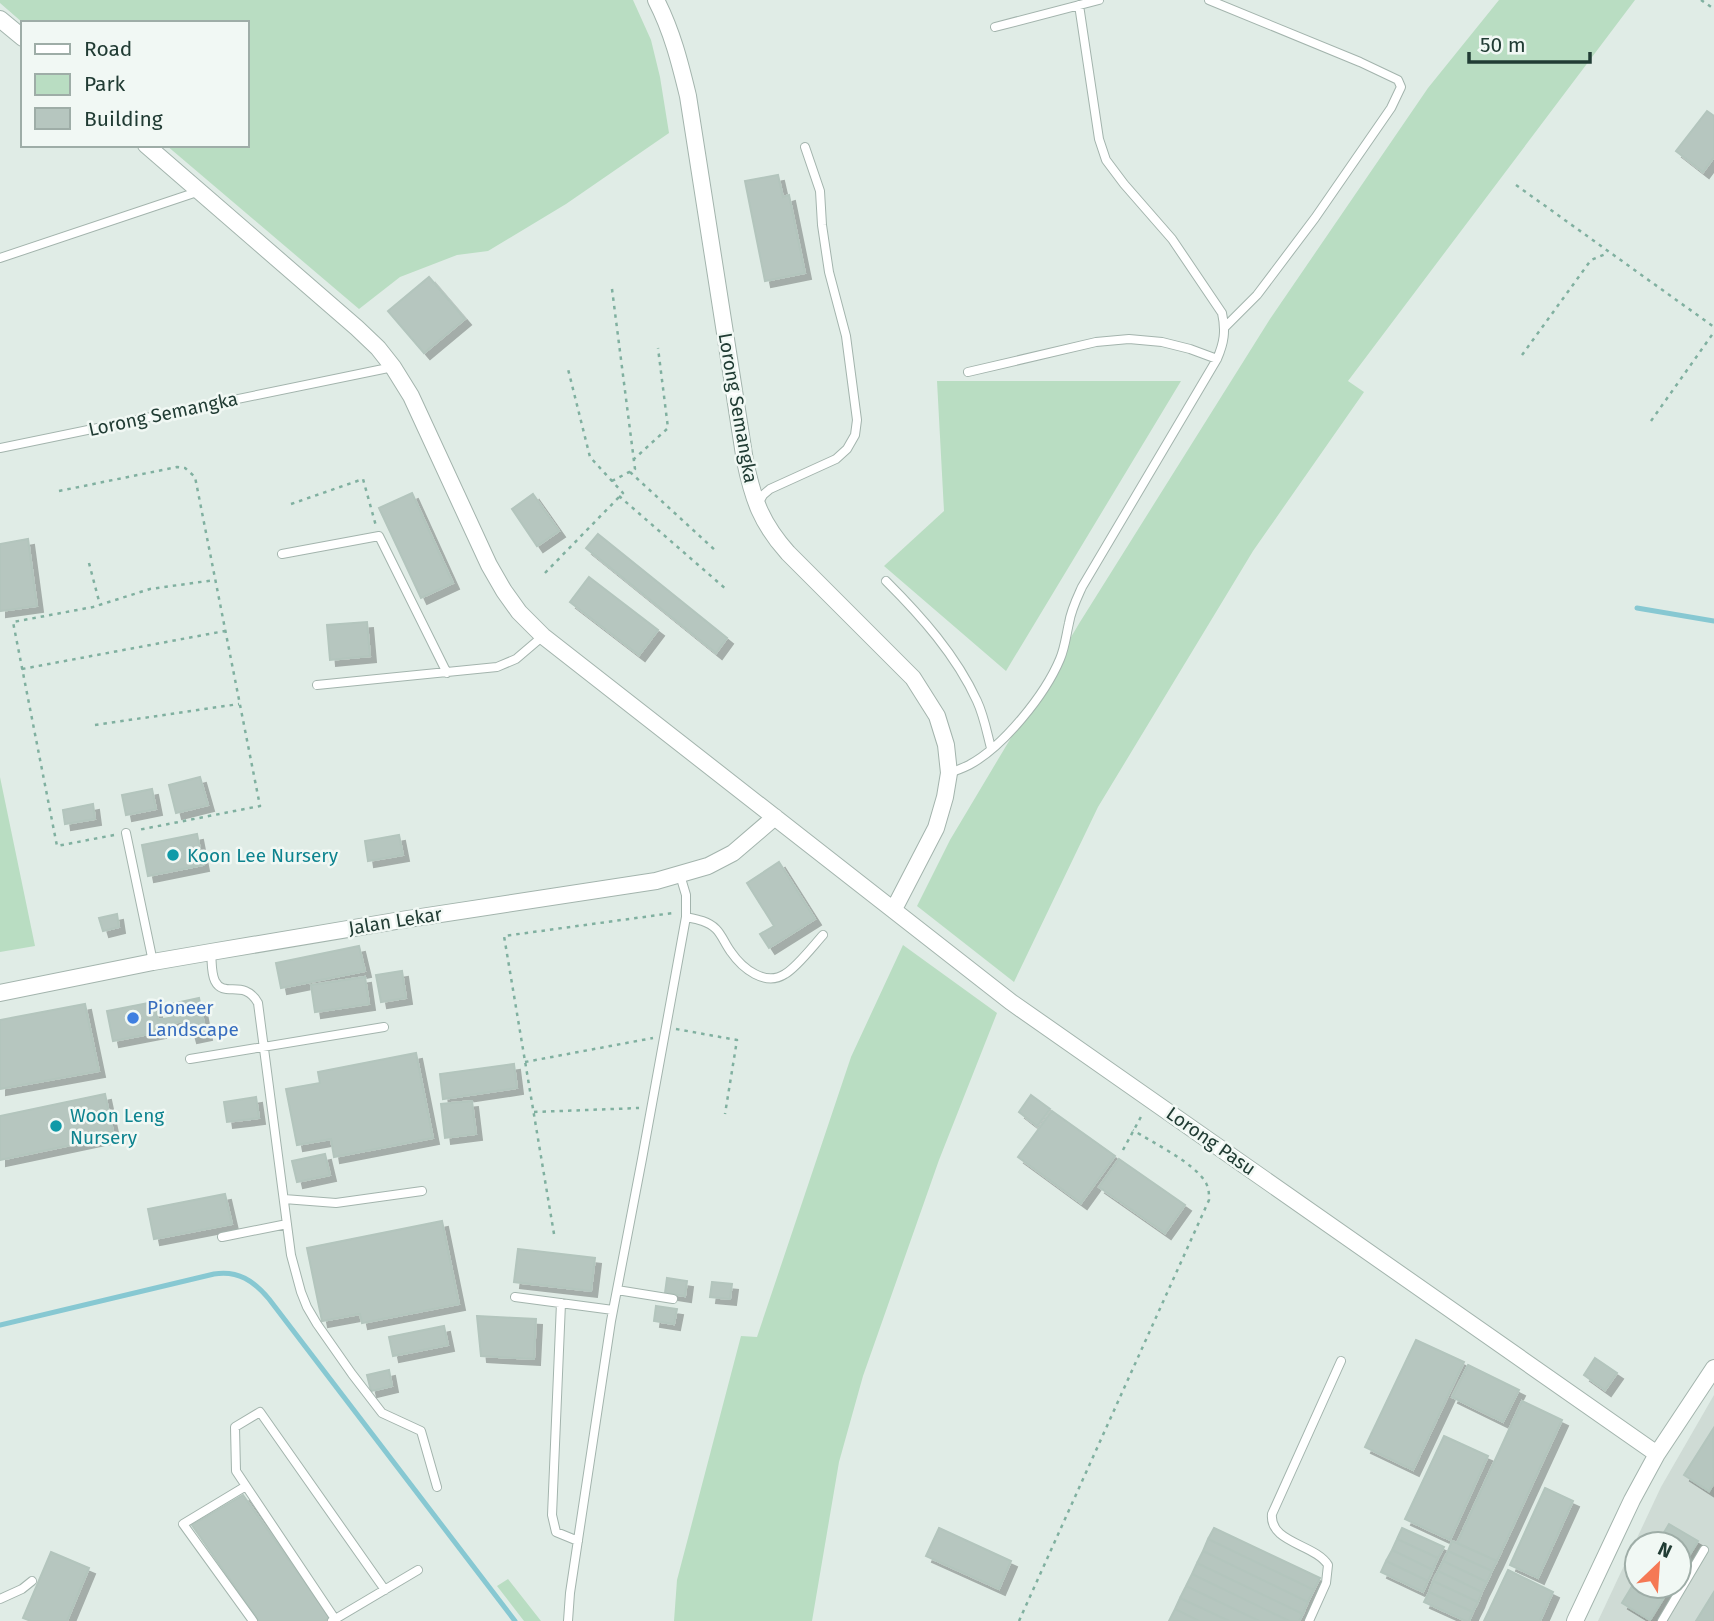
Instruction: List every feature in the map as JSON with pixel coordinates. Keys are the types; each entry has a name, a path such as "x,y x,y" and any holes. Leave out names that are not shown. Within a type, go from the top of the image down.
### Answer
{"street":[{"name":"Lorong Semangka","path":"656,0 666,19 688,96 745,461 757,506 772,535 788,553 914,678 937,716 946,745 949,773 936,828 894,909"},
{"path":"0,19 21,36"},
{"path":"148,147 378,348 411,397 494,574 519,612 543,636 775,817"},
{"name":"Jalan Lekar","path":"0,993 211,952 656,881 708,866 733,853 775,817"},
{"name":"Lorong Pasu","path":"775,817 1011,1002 1657,1454"},
{"path":"1575,1621 1632,1500 1657,1454 1714,1368"}],"lane":[{"path":"995,27 1098,0"},
{"path":"1209,0 1383,73 1398,80 1401,87 1391,108 1315,218 1257,295 1225,327"},
{"path":"949,773 970,765 992,748 1033,706 1048,683 1063,652 1069,621 1082,587 1224,344 1222,313 1172,239 1106,160 1099,139 1079,5"},
{"path":"757,506 770,489 836,459 847,449 855,435 857,420 846,335 829,272 820,191 805,147"},
{"path":"0,258 200,191"},
{"path":"968,372 1096,342 1129,339 1162,342 1217,359"},
{"name":"Lorong Semangka","path":"0,448 393,367"},
{"path":"282,554 379,536 447,673"},
{"path":"886,581 920,615 962,673 978,703 992,748"},
{"path":"317,685 490,668 507,664 543,636"},
{"path":"126,832 153,962"},
{"path":"568,1621 613,1310 686,916 686,895 680,875"},
{"path":"686,916 705,922 717,930 732,954 745,968 762,978 785,975 823,935"},
{"path":"211,952 213,975 218,985 224,989 246,990 255,999 259,1009 291,1255 301,1292 317,1324 382,1413 421,1431 437,1487"},
{"path":"190,1059 384,1027"},
{"path":"284,1199 336,1203 422,1191"},
{"path":"222,1237 287,1224"},
{"path":"617,1290 673,1300"},
{"path":"515,1297 613,1310"},
{"path":"561,1303 552,1515 556,1532 578,1541"},
{"path":"1309,1621 1326,1583 1328,1565 1321,1556 1276,1531 1272,1514 1341,1361"},
{"path":"385,1590 260,1412 235,1427 236,1471 334,1620 385,1590 418,1570"},
{"path":"246,1486 183,1524 253,1621"},
{"path":"1661,1621 1704,1550"},
{"path":"0,1598 22,1589 32,1581"}],"path":[{"path":"1701,0 1714,9"},
{"path":"1516,185 1714,329 1651,421"},
{"path":"1522,355 1591,260 1609,253"},
{"path":"612,289 635,469 612,481"},
{"path":"634,460 668,429 658,348"},
{"path":"545,573 623,493 590,457 568,369"},
{"path":"59,491 177,467 185,468 195,477 260,806 57,846 13,622 100,605 150,589 215,580"},
{"path":"630,472 717,552"},
{"path":"291,503 363,479 379,536"},
{"path":"619,496 727,590"},
{"path":"89,563 100,605"},
{"path":"22,670 225,631"},
{"path":"95,724 239,704"},
{"path":"554,1234 504,936 672,912 686,916"},
{"path":"525,1062 665,1032 737,1040 725,1114"},
{"path":"1123,1150 1150,1099"},
{"path":"534,1112 652,1108"},
{"path":"1019,1621 1209,1199 1209,1189 1195,1170 1133,1130"}],"shaded area":[{"path":"1714,1395 1714,1621 1598,1621 1623,1568 1623,1600 1693,1600 1693,1530 1641,1530 1661,1487"}],"green space":[{"path":"0,0 633,0 651,40 669,133 566,204 488,251 457,255 400,277 359,309 168,147 248,147 248,21 21,21 0,3"},
{"path":"1499,0 1635,0 1348,381 1364,392 1253,551 1098,807 1014,982 917,906 950,840 1080,622 1270,319 1428,88"},
{"path":"937,381 1181,381 1006,671 884,566 944,511"},
{"path":"0,777 35,946 0,952"},
{"path":"903,945 997,1013 939,1160 863,1376 839,1462 812,1621 674,1621 677,1580 741,1336 757,1337 851,1057"},
{"path":"508,1579 541,1621 524,1621 497,1586"}],"building":[{"path":"1707,111 1714,116 1714,157 1703,172 1676,151"},
{"path":"778,175 783,197 789,195 805,273 765,281 745,181"},
{"path":"429,277 465,319 424,353 388,311"},
{"path":"412,493 453,583 421,598 379,508"},
{"path":"533,494 559,531 537,546 512,509"},
{"path":"598,534 727,638 716,653 586,548"},
{"path":"28,539 37,606 0,611 0,544"},
{"path":"589,577 658,630 639,655 570,602"},
{"path":"367,622 370,656 330,660 327,625"},
{"path":"200,777 208,805 176,813 169,785"},
{"path":"152,789 156,809 126,815 122,795"},
{"path":"93,804 95,819 65,824 63,810"},
{"name":"Koon Lee Nursery","path":"197,834 203,865 148,876 142,845"},
{"path":"399,835 403,855 368,861 365,841"},
{"path":"779,862 815,919 769,948 760,934 774,926 747,883"},
{"path":"117,914 119,927 103,931 99,918"},
{"path":"359,946 365,971 281,988 276,963"},
{"path":"402,971 406,998 381,1002 376,975"},
{"path":"365,977 369,1004 315,1012 311,985"},
{"name":"Pioneer Landscape","path":"199,998 206,1034 191,1037 188,1026 184,1026 183,1021 159,1026 160,1032 113,1041 107,1011 154,1002 158,1020 174,1017 171,1004"},
{"path":"85,1004 99,1071 0,1089 0,1020"},
{"path":"416,1053 433,1138 334,1157 331,1139 297,1145 286,1089 320,1083 318,1072"},
{"path":"514,1064 517,1088 443,1099 440,1074"},
{"name":"Woon Leng Nursery","path":"105,1094 114,1136 0,1160 0,1116"},
{"path":"1031,1095 1050,1109 1037,1126 1019,1112"},
{"path":"256,1097 259,1118 227,1122 224,1102"},
{"path":"472,1101 476,1134 445,1138 441,1104"},
{"path":"1052,1111 1115,1156 1081,1203 1018,1157"},
{"path":"325,1154 330,1175 297,1182 292,1161"},
{"path":"1119,1159 1185,1205 1165,1233 1099,1187"},
{"path":"225,1194 232,1224 154,1239 148,1209"},
{"path":"442,1221 459,1304 362,1323 360,1314 322,1321 307,1248"},
{"path":"518,1249 595,1258 591,1291 514,1282"},
{"path":"667,1278 687,1281 685,1296 665,1293"},
{"path":"712,1282 732,1284 730,1299 710,1297"},
{"path":"656,1306 677,1309 674,1324 654,1321"},
{"path":"477,1316 536,1319 534,1359 481,1356"},
{"path":"444,1326 448,1345 393,1356 389,1337"},
{"path":"1416,1340 1464,1362 1413,1470 1365,1447"},
{"path":"1595,1358 1617,1373 1605,1390 1584,1375"},
{"path":"1468,1365 1519,1390 1503,1422 1452,1397"},
{"path":"389,1370 392,1386 371,1391 367,1375"},
{"path":"1522,1401 1562,1420 1497,1561 1457,1543"},
{"path":"1713,1429 1714,1483 1709,1491 1684,1475"},
{"path":"1444,1436 1488,1456 1450,1540 1405,1519"},
{"path":"1545,1488 1573,1501 1538,1578 1510,1565"},
{"path":"243,1495 330,1618 324,1621 259,1621 192,1525"},
{"path":"1669,1524 1679,1530 1665,1530"},
{"path":"939,1528 1011,1561 999,1589 926,1556"},
{"path":"1214,1528 1320,1578 1314,1590 1208,1539"},
{"path":"1402,1528 1444,1547 1438,1558 1397,1539"},
{"path":"1208,1539 1314,1590 1308,1602 1203,1551"},
{"path":"1397,1539 1438,1558 1433,1570 1392,1550"},
{"path":"1452,1541 1497,1561 1492,1571 1448,1551"},
{"path":"1392,1550 1433,1570 1428,1581 1386,1561"},
{"path":"1203,1551 1308,1602 1303,1614 1197,1563"},
{"path":"1448,1551 1492,1571 1487,1582 1443,1561"},
{"path":"51,1552 89,1568 67,1621 31,1621 23,1618"},
{"path":"1386,1561 1428,1581 1423,1592 1381,1572"},
{"path":"1443,1561 1487,1582 1482,1592 1438,1571"},
{"path":"1197,1563 1303,1614 1299,1621 1289,1621 1192,1574"},
{"path":"1508,1570 1553,1592 1540,1621 1484,1621"},
{"path":"1438,1571 1482,1592 1478,1602 1433,1581"},
{"path":"1192,1574 1289,1621 1259,1621 1186,1586"},
{"path":"1433,1581 1478,1602 1473,1612 1429,1592"},
{"path":"1186,1586 1259,1621 1229,1621 1180,1598"},
{"path":"1429,1592 1473,1612 1469,1621 1424,1602"},
{"path":"1714,1592 1714,1621 1696,1621"},
{"path":"1180,1598 1229,1621 1199,1621 1175,1609"},
{"path":"1624,1600 1662,1600 1650,1620 1622,1603"},
{"path":"1175,1609 1199,1621 1169,1621"}],"waterway":[{"path":"1637,608 1714,621"},
{"path":"0,1325 214,1274 231,1274 245,1278 269,1299 515,1621"}],"place":[{"name":"Koon Lee Nursery","path":"173,855"},
{"name":"Pioneer Landscape","path":"133,1018"},
{"name":"Woon Leng Nursery","path":"56,1126"}]}
